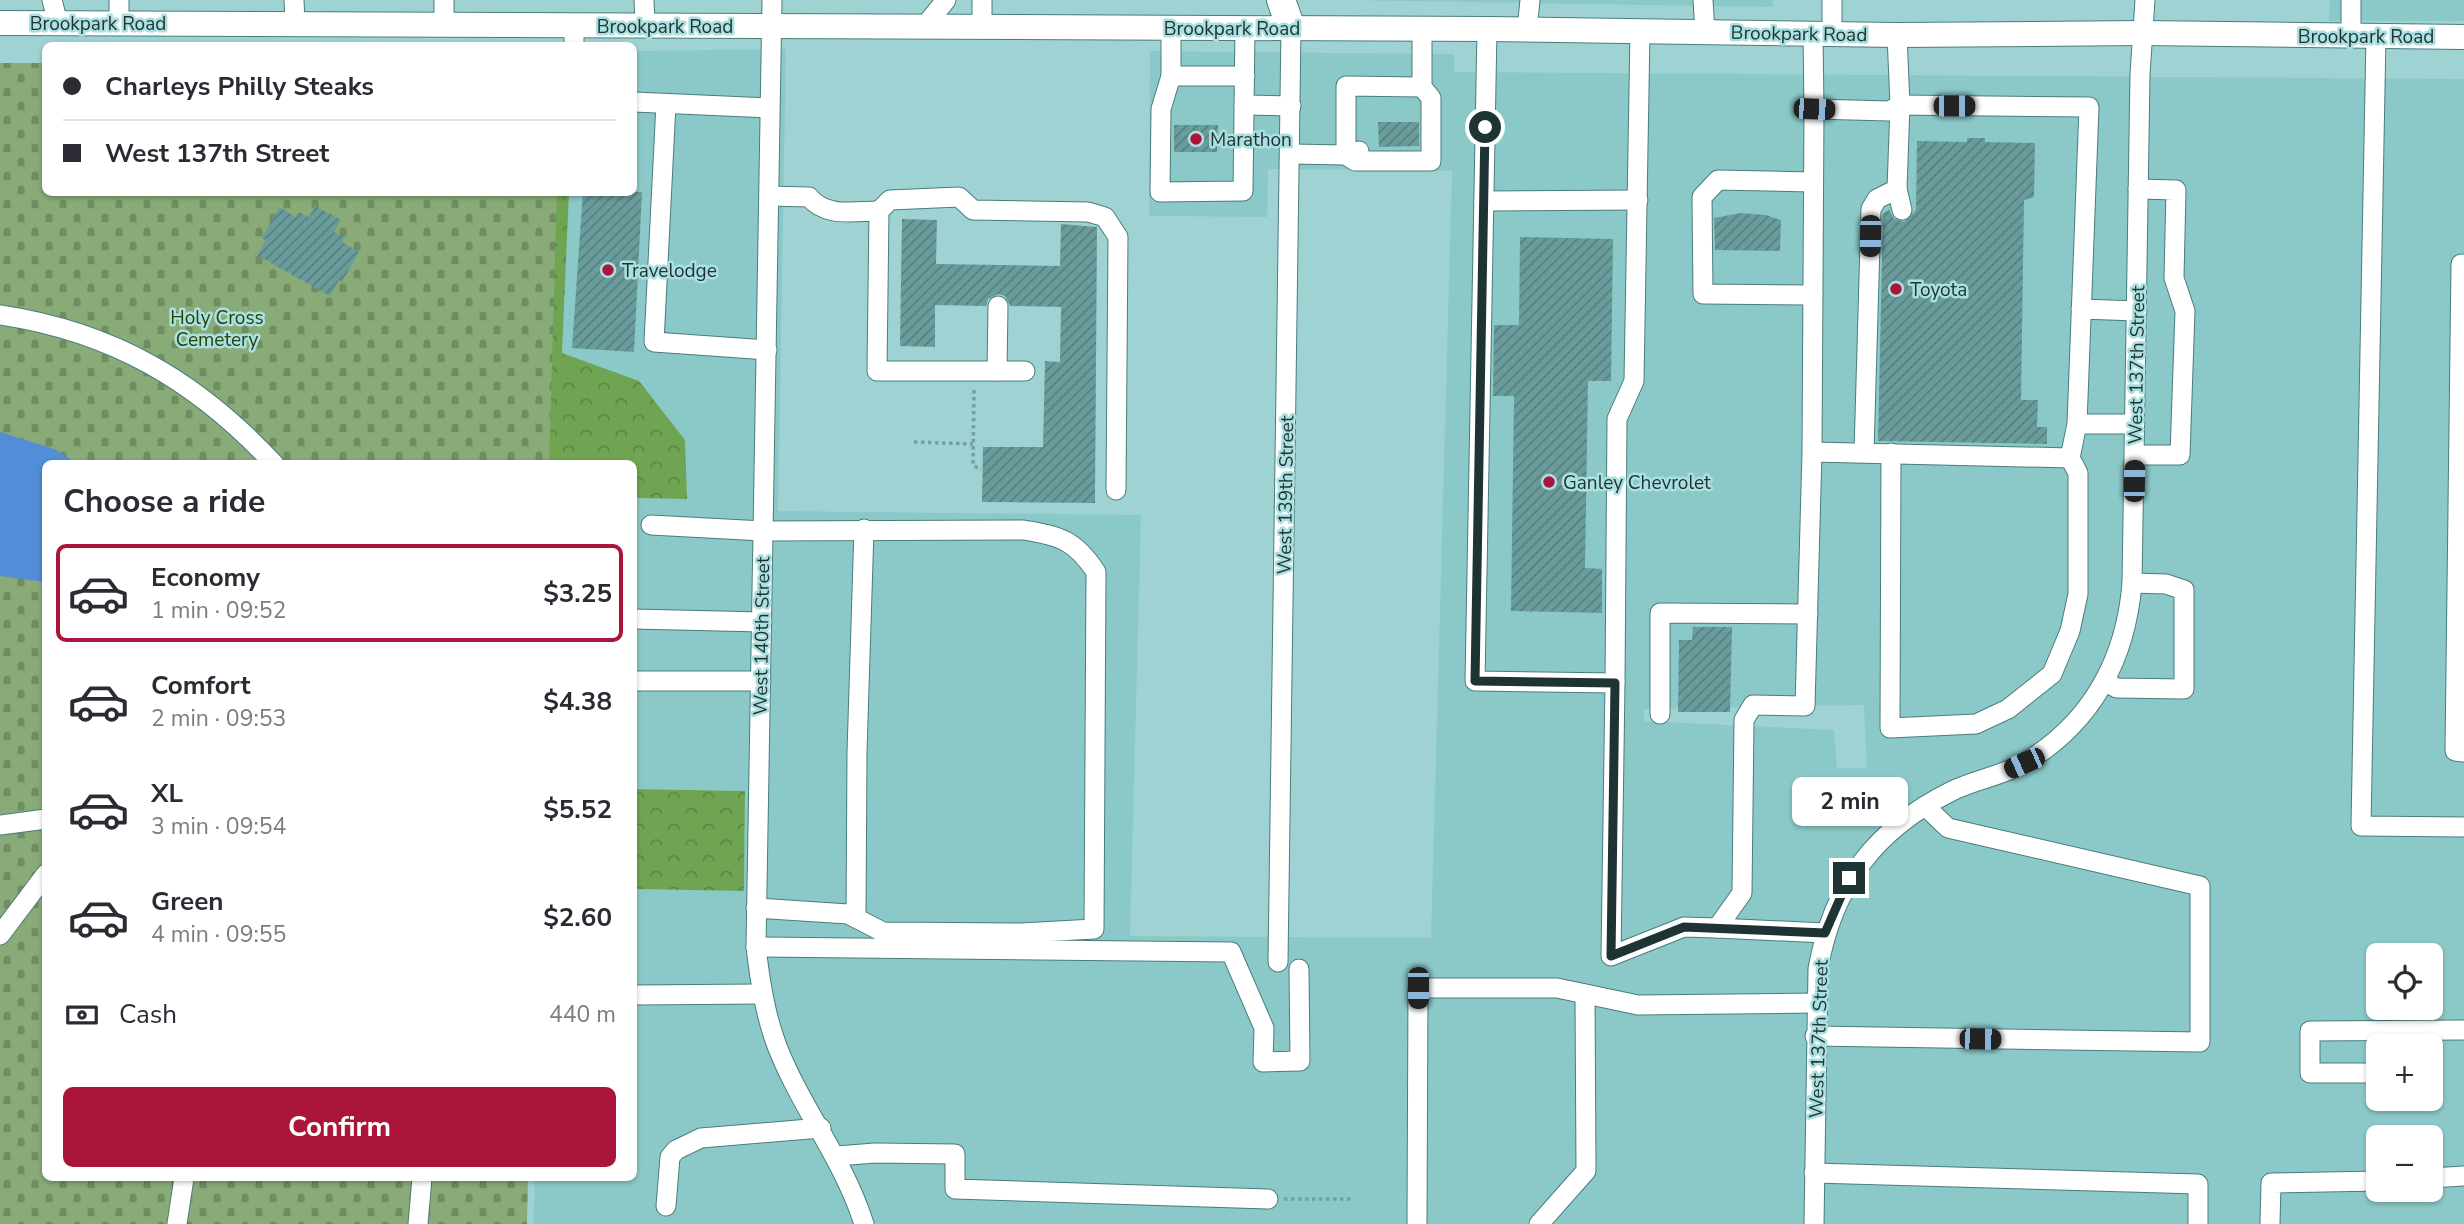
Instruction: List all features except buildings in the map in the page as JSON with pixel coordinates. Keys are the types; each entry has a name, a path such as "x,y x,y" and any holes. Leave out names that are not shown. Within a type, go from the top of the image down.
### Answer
{"highway":[{"path":"1281,0 1292,28"},
{"path":"1292,28 1301,0"}],"main road":[{"name":"Brookpark Road","path":"0,23 55,11 444,12 574,36 645,25 2464,37"}],"street":[{"path":"645,0 645,25"},
{"name":"West 140th Street","path":"772,0 756,947 762,994 778,1048 837,1156 864,1224"},
{"path":"924,27 946,0"},
{"path":"982,0 982,28"},
{"path":"1527,29 1530,0"},
{"path":"1703,0 1705,32"},
{"path":"1717,928 1742,893 1744,720 1752,705 1805,706 1812,452 1814,109 1823,34 1832,0"},
{"name":"West 137th Street","path":"1814,1224 1816,1003 1825,933 1849,878 1863,859 1900,822 1955,789 2024,763 2052,744 2078,719 2105,681 2123,642 2132,583 2138,189 2145,0"},
{"path":"2351,0 2351,36"},
{"path":"1171,28 1171,76 1161,109 1160,192 1243,191 1245,28"},
{"name":"West 139th Street","path":"1278,962 1292,28"},
{"path":"1487,29 1475,681 1615,683"},
{"path":"1290,155 1346,155 1355,161 1431,161 1431,98 1422,87 1422,30"},
{"path":"1640,31 1634,381 1616,419 1611,956 1684,927 1825,933"},
{"path":"1895,209 1900,105 1897,35"},
{"path":"2376,36 2361,826 2464,827"},
{"path":"1171,76 1245,76"},
{"path":"1346,155 1346,86 1422,87"},
{"path":"637,102 769,108"},
{"path":"666,104 654,342 767,350"},
{"path":"1244,105 1291,106"},
{"path":"1814,109 1889,111 1900,105 2089,107 2077,424 2070,458 2078,473 2078,594 2070,631 2052,674 2008,709 1976,724 1890,728 1891,453"},
{"path":"1813,295 1703,294 1702,197 1717,180 1814,182"},
{"path":"1864,453 1871,209 1877,199 1897,189"},
{"path":"2134,455 2180,455 2185,311 2174,278 2176,190 2138,189"},
{"path":"769,196 809,198 816,206 828,211 880,211"},
{"path":"1025,371 877,371 880,211 890,200 959,198 973,210 1088,212 1105,217 1118,237 1116,490"},
{"path":"1484,201 1637,200"},
{"path":"2459,752 2463,264"},
{"path":"997,371 998,306"},
{"path":"2081,309 2137,311"},
{"path":"0,315 50,323 147,360 214,405 270,460"},
{"path":"2077,424 2135,424"},
{"path":"1812,452 2070,458"},
{"path":"651,525 763,531 1024,530 1058,536 1082,551 1096,572 1094,929 1021,933 883,932 848,914 756,908"},
{"path":"856,918 857,752 864,529"},
{"path":"2105,681 2117,688 2184,689 2184,590 2166,584 2132,583"},
{"path":"1660,714 1660,613 1808,614"},
{"path":"637,619 762,622"},
{"path":"637,681 761,681"},
{"path":"1815,1037 2200,1042 2200,886 1948,828 1925,806"},
{"path":"0,825 42,820"},
{"path":"0,935 42,879"},
{"path":"756,947 1231,952 1264,1028 1263,1062 1300,1061 1299,969"},
{"path":"1418,1224 1418,988 1557,988 1639,1005 1816,1003"},
{"path":"637,995 762,994"},
{"path":"1539,1224 1586,1171 1585,994"},
{"path":"2426,1034 2464,1030"},
{"path":"2366,1036 2310,1031 2309,1073 2366,1073"},
{"path":"666,1206 670,1157 687,1144 701,1138 821,1128"},
{"path":"837,1156 875,1153 956,1154 956,1189 1268,1199"},
{"path":"1814,1173 2198,1184 2199,1224"},
{"path":"2443,1177 2464,1176"},
{"path":"177,1224 184,1181"},
{"path":"418,1224 422,1181"},
{"path":"2270,1224 2272,1183 2366,1181"}],"path":[{"path":"974,388 973,465 981,470"},
{"path":"914,442 973,444"},
{"path":"1268,1199 1350,1199"}],"shaded area":[{"path":"1344,0 1773,0 1773,7"},
{"path":"2330,0 2464,0 2464,21 2329,21"},
{"path":"786,49 778,511 1141,515 1130,936 1431,938 1452,171 1268,169 1267,217 1149,216 1150,51 1454,54 1454,72 2464,79 2464,1224 533,1224 535,1181 637,1181 637,889 744,890 745,791 637,789 637,498 686,499 638,381 562,353 569,196 637,196 637,51","holes":["1864,705 1867,768 1837,768 1834,730 1644,721 1644,709"]}],"green space":[{"name":"Holy Cross Cemetery","path":"0,63 42,63 42,196 557,196 549,460 42,460 42,1181 528,1181 527,1224 0,1224"},
{"path":"483,196 569,196 562,353 639,381 685,440 687,499 637,498 637,460 518,460"},
{"path":"637,789 745,791 744,891 637,889"}],"water":[{"path":"0,432 54,449 72,460 42,460 42,582 0,576"}],"place":[{"name":"Marathon","path":"1196,139"},
{"name":"Travelodge","path":"608,270"},
{"name":"Toyota","path":"1896,289"},
{"name":"Ganley Chevrolet","path":"1549,482"}],"route":[{"path":"1485,127 1475,681 1615,683 1611,956 1684,927 1825,933 1849,878"}]}
